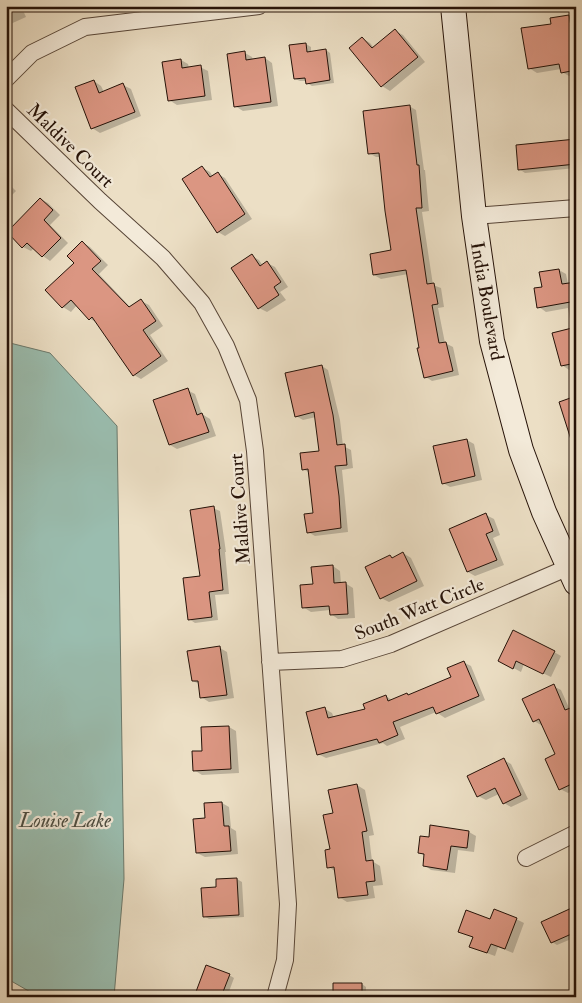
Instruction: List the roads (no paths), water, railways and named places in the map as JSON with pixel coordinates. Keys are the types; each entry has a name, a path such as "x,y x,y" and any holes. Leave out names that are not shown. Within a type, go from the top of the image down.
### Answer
{"street":[{"path":"6,79 32,53 85,27 259,6"},
{"name":"India Boulevard","path":"453,6 474,216 492,341 521,450 544,512 573,572"},
{"name":"Maldive Court","path":"6,110 100,201 163,258 202,303 226,346 248,400 255,451 288,904 285,960 276,997"},
{"path":"474,216 576,208"},
{"name":"South Watt Circle","path":"270,662 342,659 391,644 573,572"},
{"path":"526,858 576,833"}],"water":[{"name":"Louise Lake","path":"6,342 50,353 117,426 124,879 114,997 39,997 6,978"}]}
